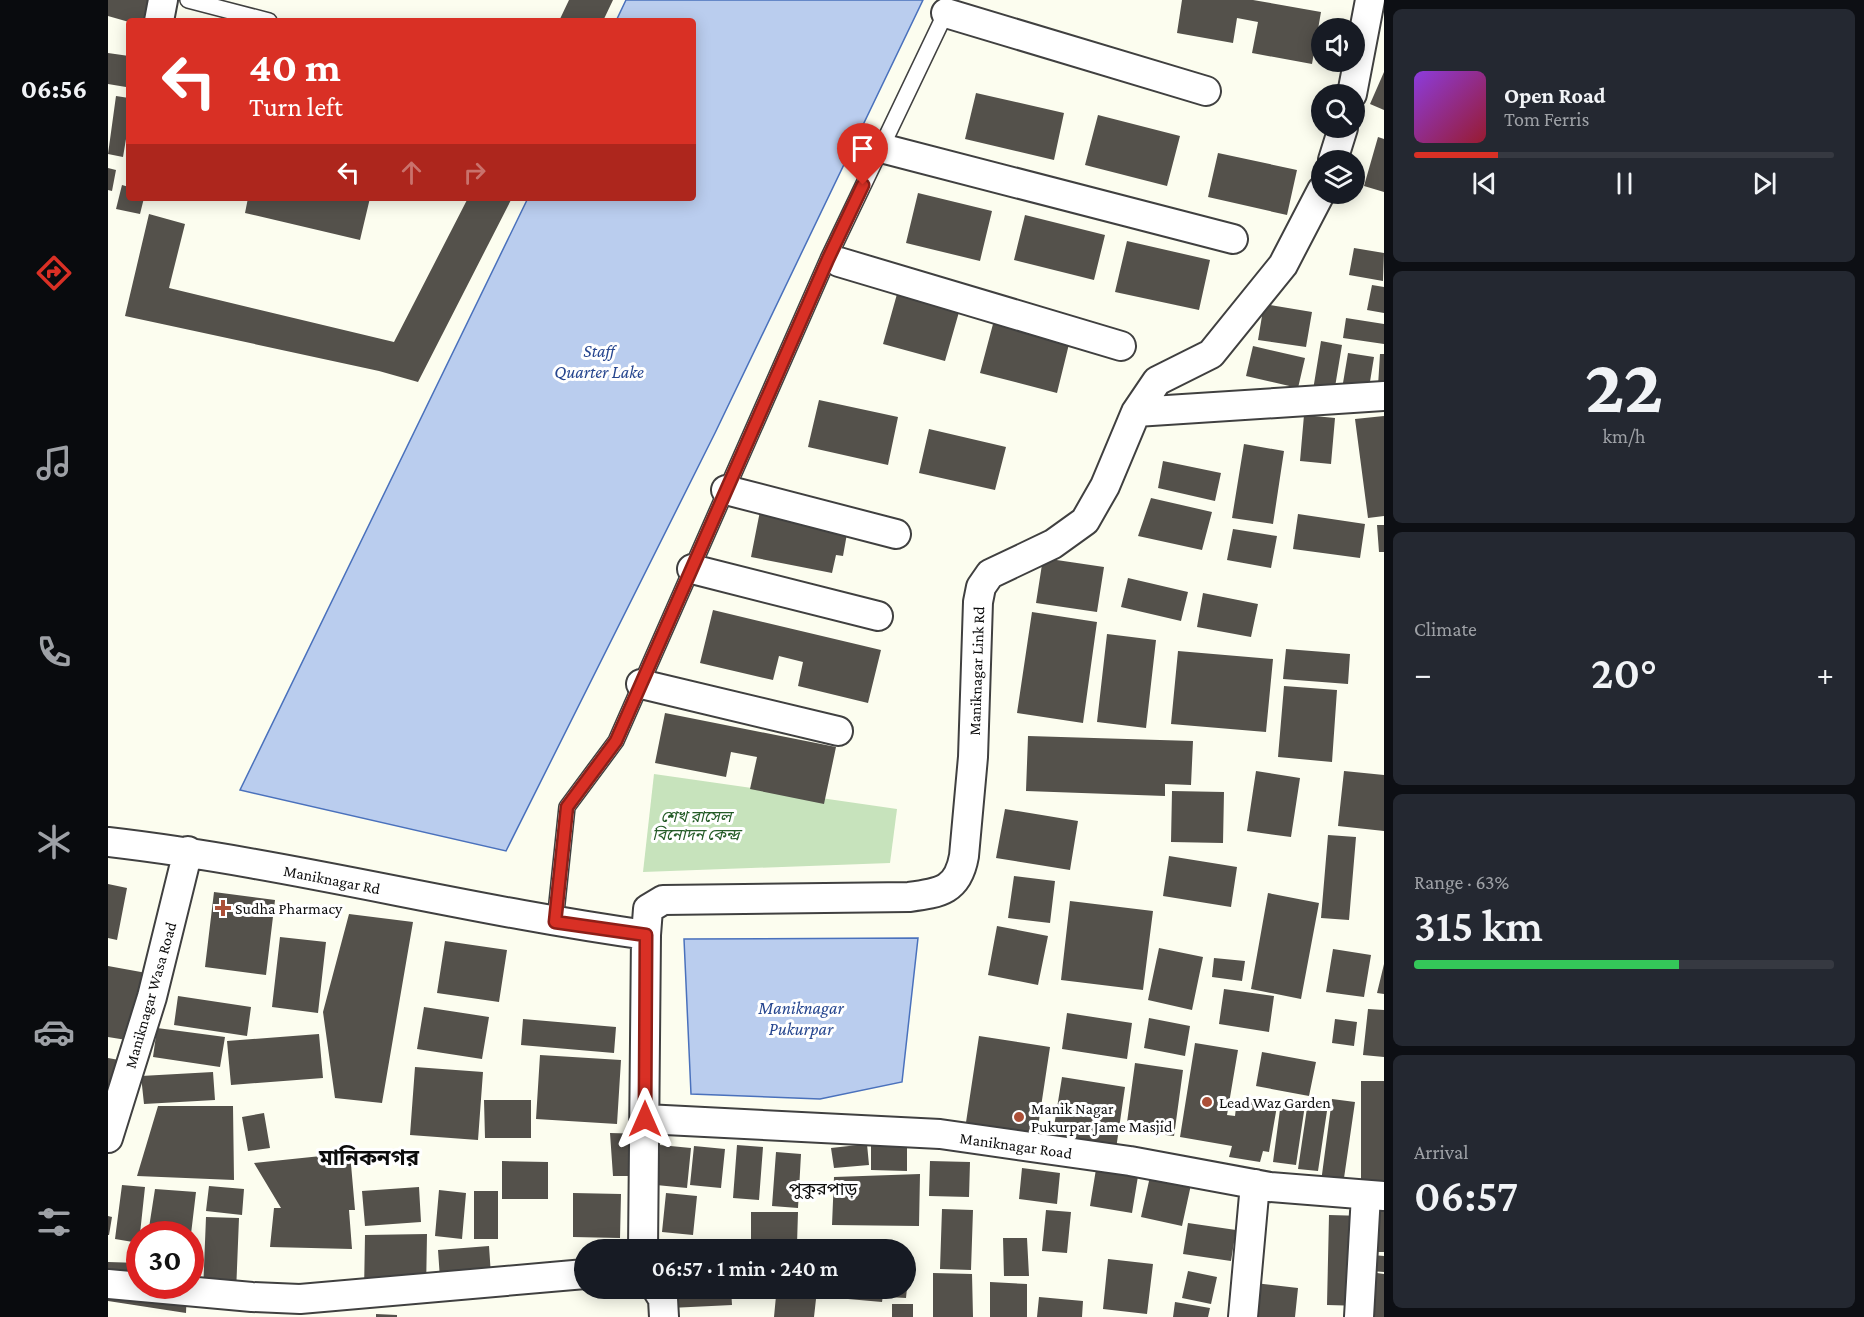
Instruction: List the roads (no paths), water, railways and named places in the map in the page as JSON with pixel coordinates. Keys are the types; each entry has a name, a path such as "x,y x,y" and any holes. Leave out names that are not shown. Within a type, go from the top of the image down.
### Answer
{"street":[{"path":"160,18 163,0"},
{"path":"1354,84 1370,0"},
{"path":"949,7 1206,91"},
{"path":"881,148 1233,239"},
{"name":"Maniknagar Link Rd","path":"646,935 648,909 663,900 909,897 932,894 954,884 961,870 964,856 973,757 978,602 981,587 990,574 1053,544 1085,521 1105,486 1136,412 1157,381 1210,354 1282,265 1315,204"},
{"path":"839,262 1121,346"},
{"path":"1136,412 1384,396"},
{"path":"726,490 896,534"},
{"path":"692,569 878,616"},
{"path":"641,684 838,731"},
{"name":"Maniknagar Rd","path":"108,842 188,851 555,922 646,935"},
{"name":"Maniknagar Wasa Road","path":"108,1137 152,997 188,851"},
{"path":"643,1239 646,935"},
{"name":"Maniknagar Road","path":"645,1119 940,1134 1130,1161 1255,1184 1375,1195"},
{"path":"1243,1317 1255,1184"},
{"path":"1359,1317 1375,1195"},
{"path":"108,1284 252,1298 300,1299 574,1275"},
{"path":"663,1299 664,1317"}],"lane":[{"path":"188,0 257,18"},
{"path":"555,922 567,807 616,741 828,259 949,7"}],"water":[{"name":"Staff Quarter Lake","path":"626,0 923,0 715,433 506,851 240,790 527,201 696,201 696,18 617,18"},
{"name":"Maniknagar Pukurpar","path":"918,938 902,1082 820,1099 691,1094 684,939"}],"place":[{"name":"Sudha Pharmacy","path":"223,908"},
{"name":"Lead Waz Garden","path":"1207,1102"},
{"name":"Manik Nagar Pukurpar Jame Masjid","path":"1019,1117"}],"district":[{"name":"মানিকনগর","path":"369,1157"},
{"name":"পুকুরপাড়","path":"823,1189"}],"park label":[{"name":"শেখ রাসেল বিনোদন কেন্দ্র","path":"696,825"}]}
